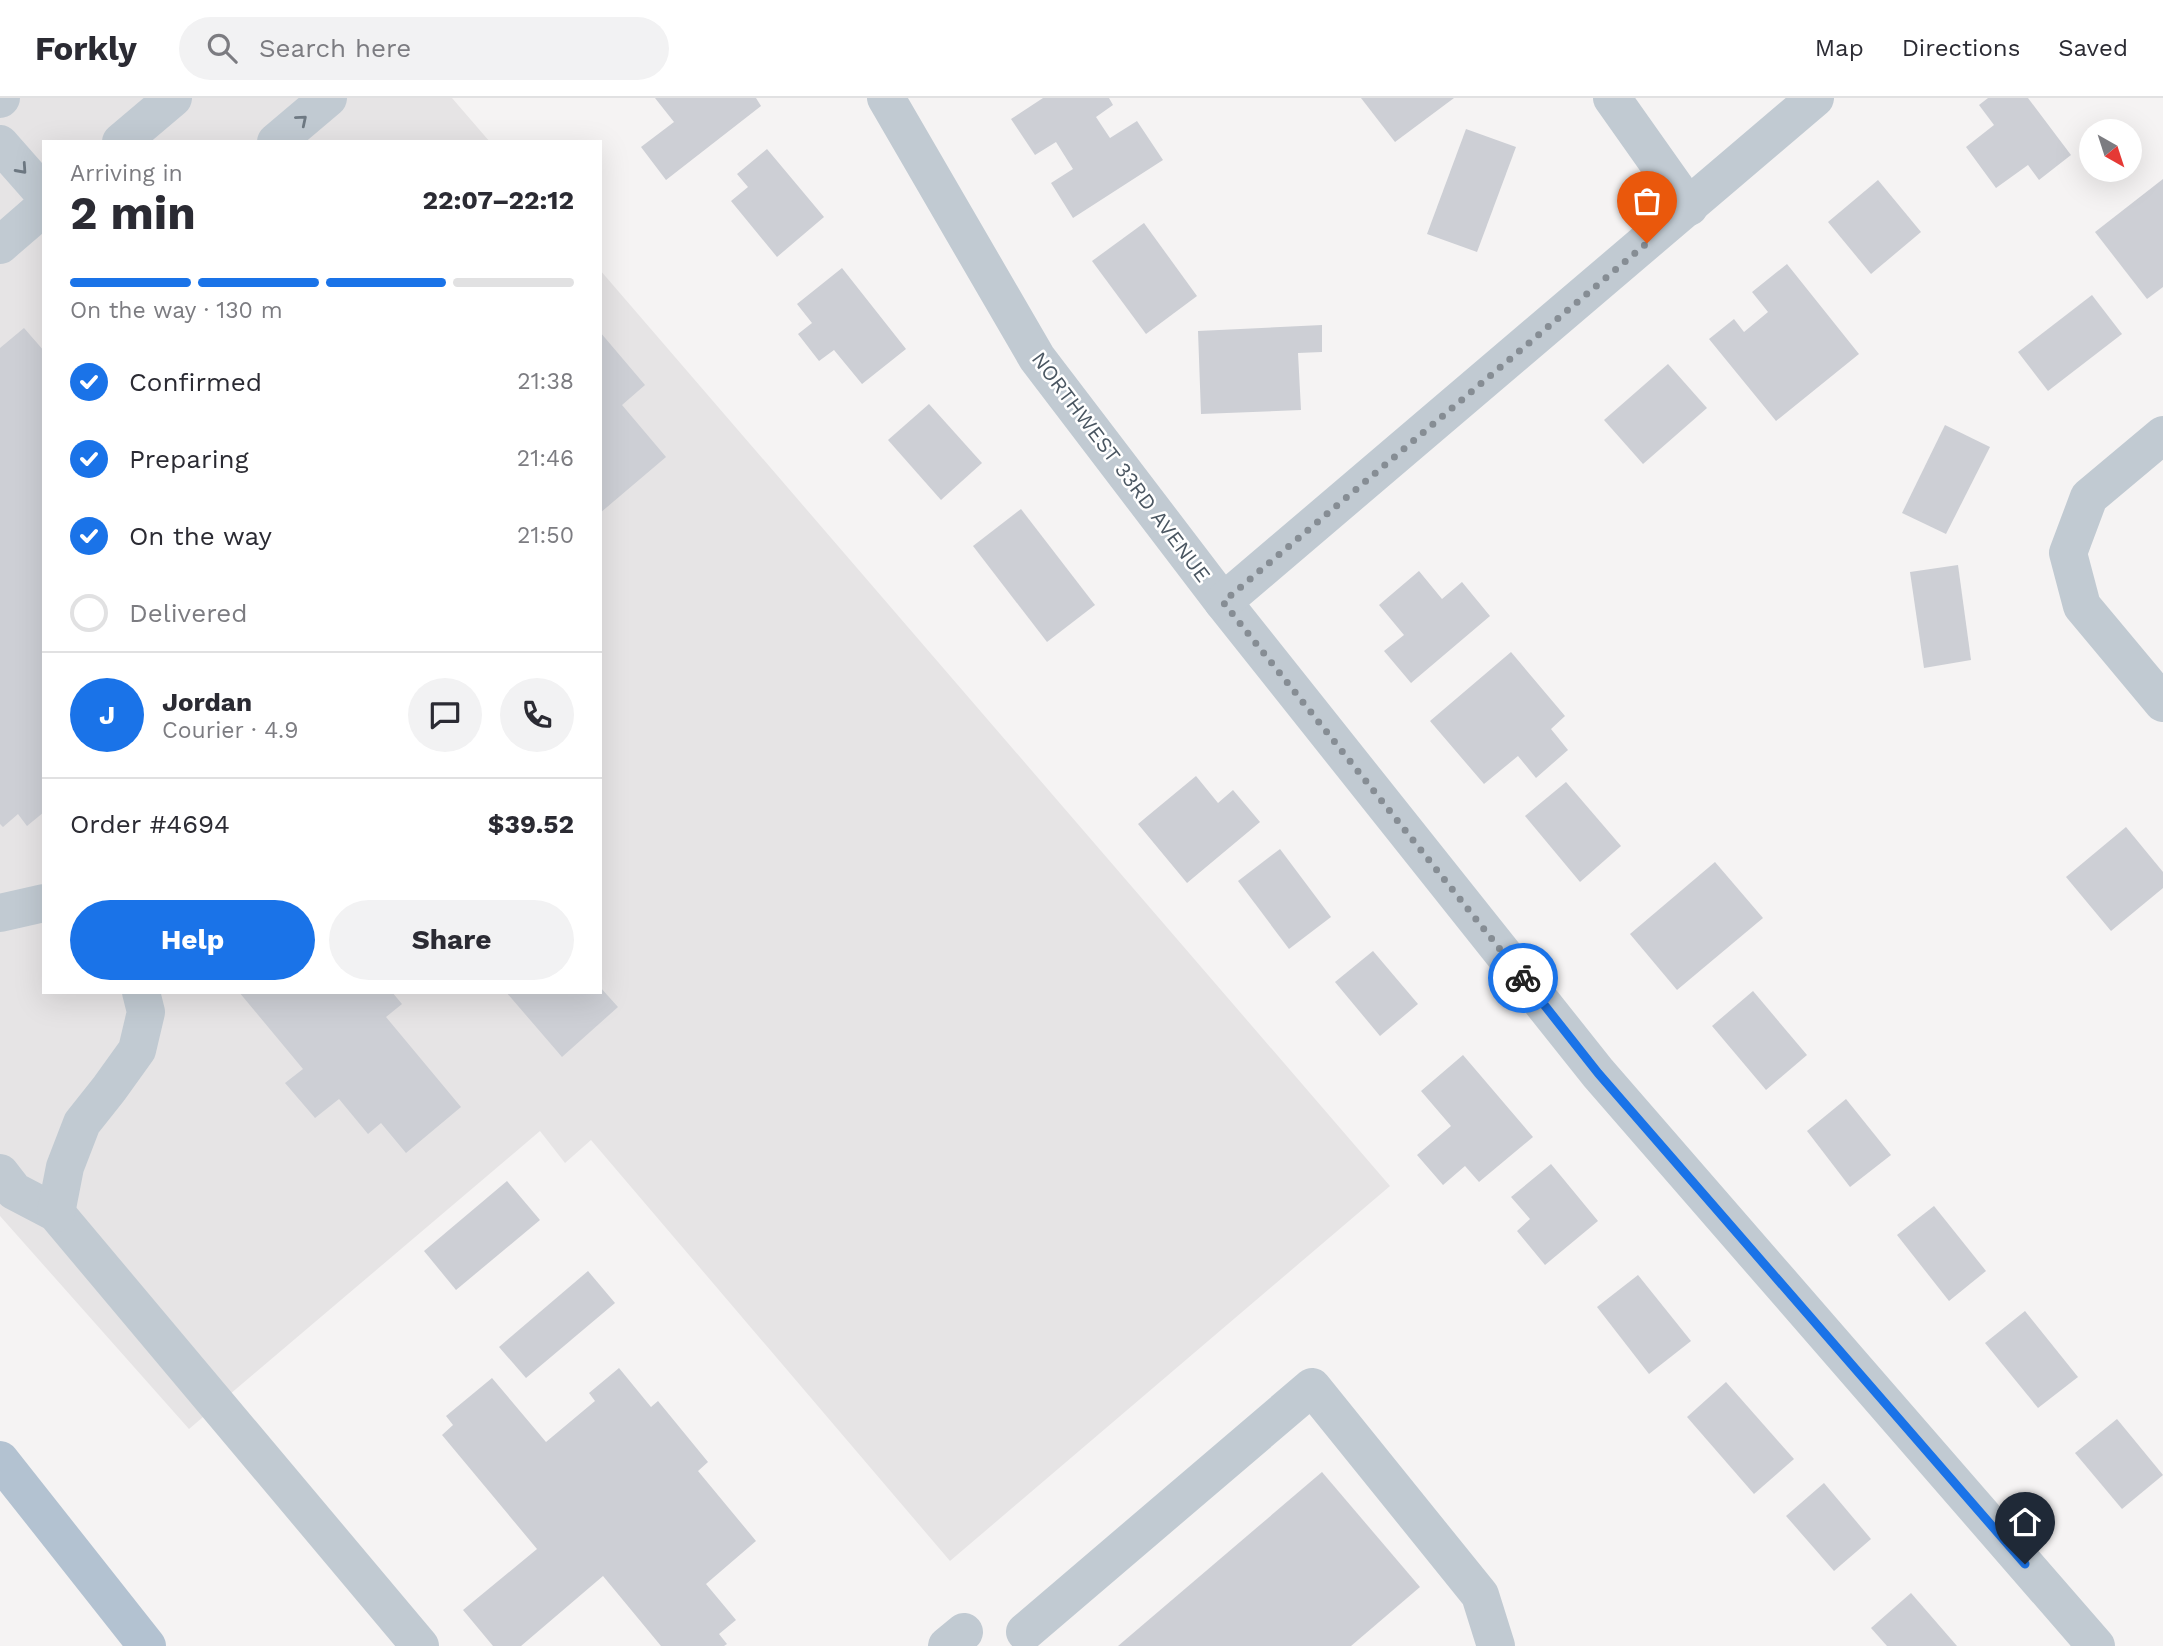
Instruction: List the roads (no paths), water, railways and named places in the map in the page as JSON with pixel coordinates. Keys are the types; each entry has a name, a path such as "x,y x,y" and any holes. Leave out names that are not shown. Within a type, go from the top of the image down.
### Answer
{"main road":[{"path":"0,1460 147,1646"}],"street":[{"path":"123,140 173,98"},
{"path":"278,140 328,98"},
{"name":"NORTHWEST 33RD AVENUE","path":"886,98 1037,358 1223,602 1598,1073 2096,1646"},
{"path":"1612,98 1689,207"},
{"path":"1223,602 1815,98"},
{"path":"0,144 42,192"},
{"path":"0,245 42,209"},
{"path":"2163,435 2089,497 2068,553 2082,606 2163,703"},
{"path":"0,914 42,904"},
{"path":"56,1213 65,1167 82,1123 136,1049 146,1012 142,994"},
{"path":"0,1173 14,1191 56,1213 420,1646"},
{"path":"1025,1632 1312,1387 1480,1595 1496,1646"}]}
